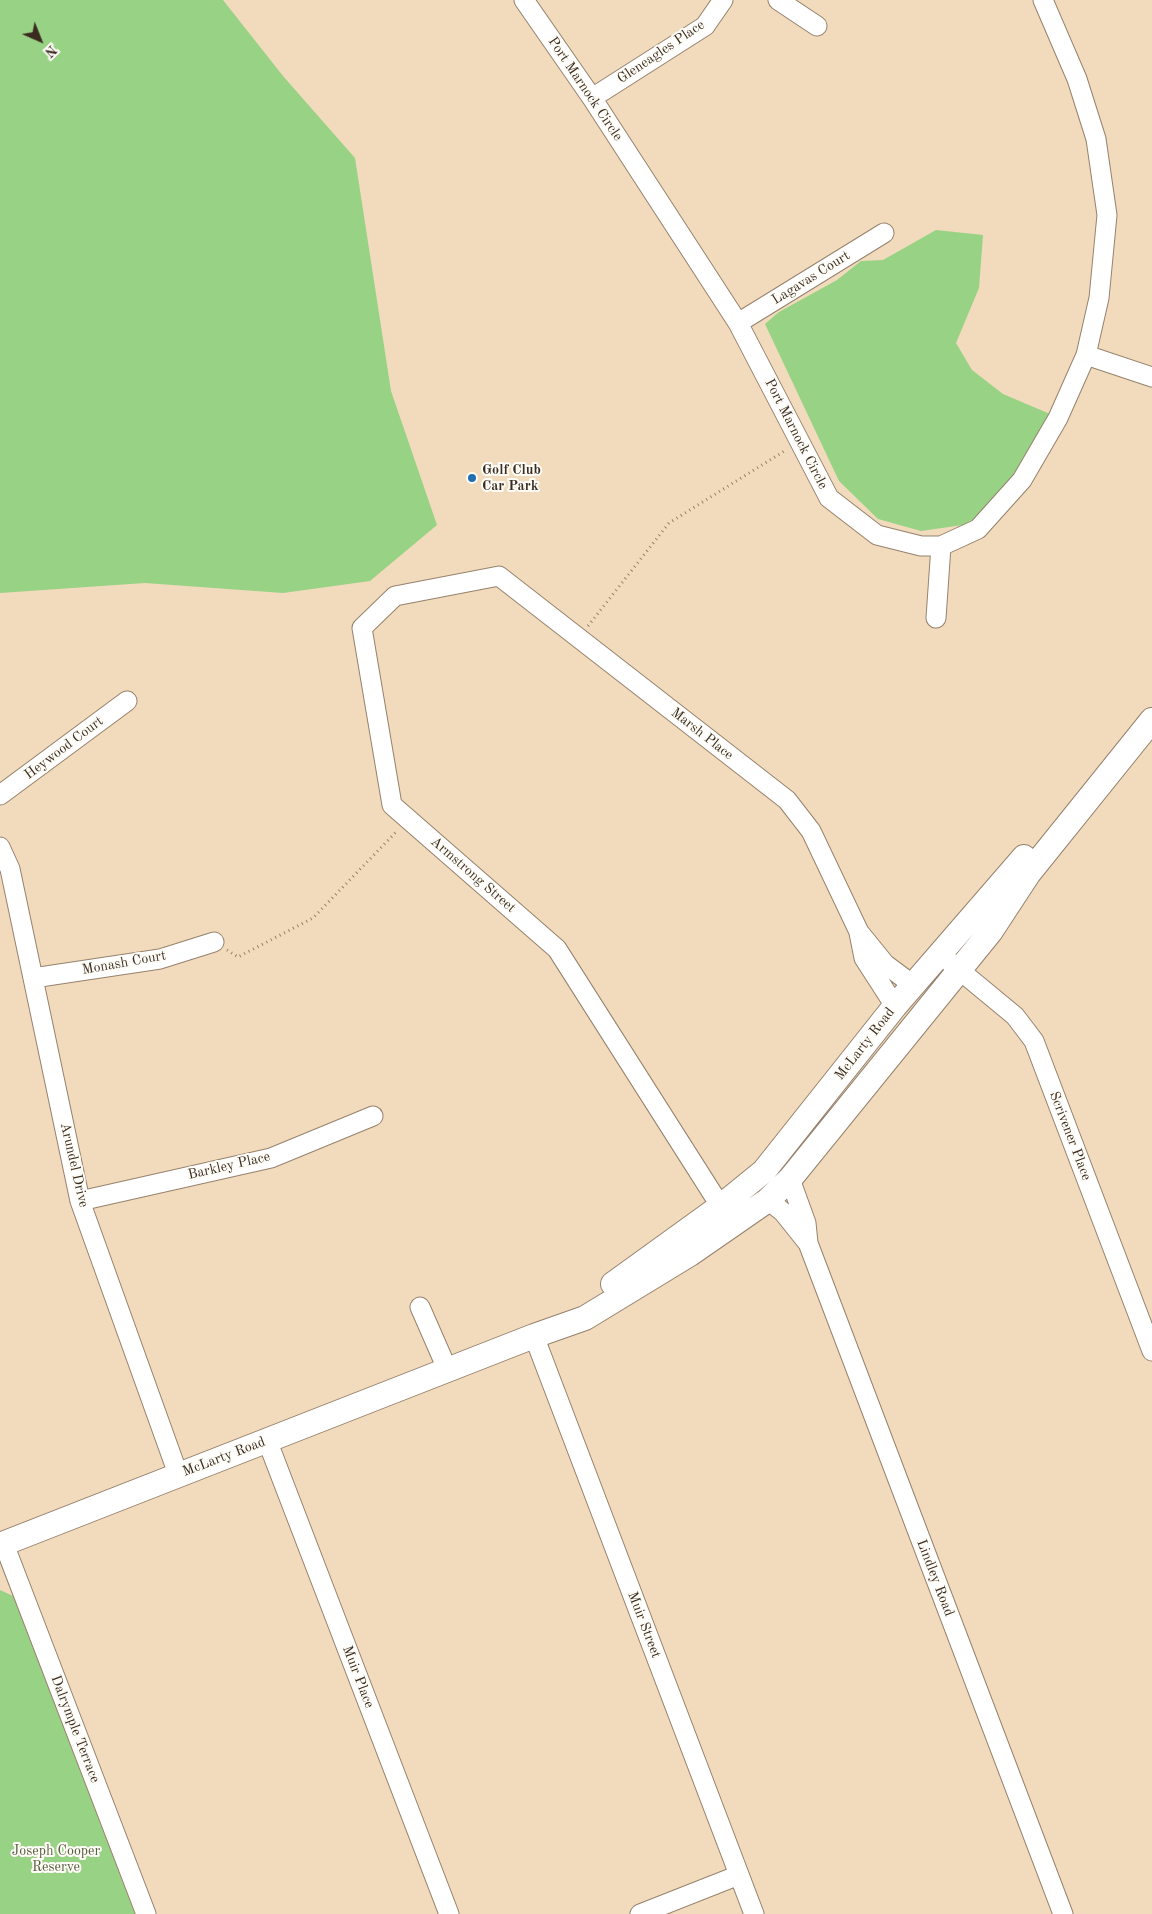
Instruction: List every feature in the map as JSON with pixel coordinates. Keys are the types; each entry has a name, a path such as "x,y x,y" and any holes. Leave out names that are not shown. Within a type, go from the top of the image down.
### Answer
{"street":[{"name":"Port Marnock Circle","path":"524,0 592,98 738,323 829,498 878,535 921,546 941,546 978,529 1022,480 1058,418 1086,355 1099,298 1107,215 1096,139 1077,79 1043,0"},
{"name":"Gleneagles Place","path":"592,98 705,26 723,0"},
{"path":"778,0 817,26"},
{"name":"Lagavas Court","path":"738,323 884,233"},
{"path":"1086,355 1152,377"},
{"path":"936,618 941,546"},
{"name":"Marsh Place","path":"499,576 787,800 811,832 859,932 885,964 904,996"},
{"name":"Armstrong Street","path":"499,576 395,596 362,628 392,805 557,949 727,1215"},
{"name":"Heywood Court","path":"0,795 128,701"},
{"name":"McLarty Road","path":"727,1215 904,996 1019,864 1152,702"},
{"name":"McLarty Road","path":"2,1544 178,1474 585,1318 727,1215 779,1190 992,932 1029,873 1152,720"},
{"name":"Arundel Drive","path":"0,848 10,868 80,1200 178,1474"},
{"name":"Marsh Place","path":"859,932 864,958 904,996"},
{"name":"Monash Court","path":"33,978 160,959 214,942"},
{"name":"Scrivener Place","path":"940,954 1015,1016 1034,1041 1152,1351"},
{"path":"904,996 924,1015"},
{"name":"Barkley Place","path":"80,1200 271,1158 373,1116"},
{"path":"764,1171 779,1190"},
{"name":"Lindley Road","path":"779,1190 806,1223 808,1243 1063,1914"},
{"name":"Lindley Road","path":"779,1190 783,1212 808,1243"},
{"path":"420,1307 448,1371"},
{"name":"Muir Street","path":"534,1336 754,1914"},
{"name":"Muir Place","path":"267,1440 449,1914"},
{"name":"Dalrymple Terrace","path":"2,1544 146,1914"},
{"path":"640,1914 739,1876"}],"path":[{"path":"578,638 669,523 800,442"},
{"path":"214,942 238,957 313,918 409,819"}],"green space":[{"path":"0,0 223,0 283,76 355,158 391,391 437,525 370,581 283,593 145,583 0,593"},
{"path":"936,230 983,235 979,288 956,343 972,370 1003,394 1050,414 1046,428 988,511 963,525 921,531 878,519 839,481 765,324 779,312 837,280 861,261 883,260"},
{"name":"Joseph Cooper Reserve","path":"0,1590 13,1596 135,1914 0,1914"}],"place":[{"name":"Golf Club Car Park","path":"472,478"}]}
